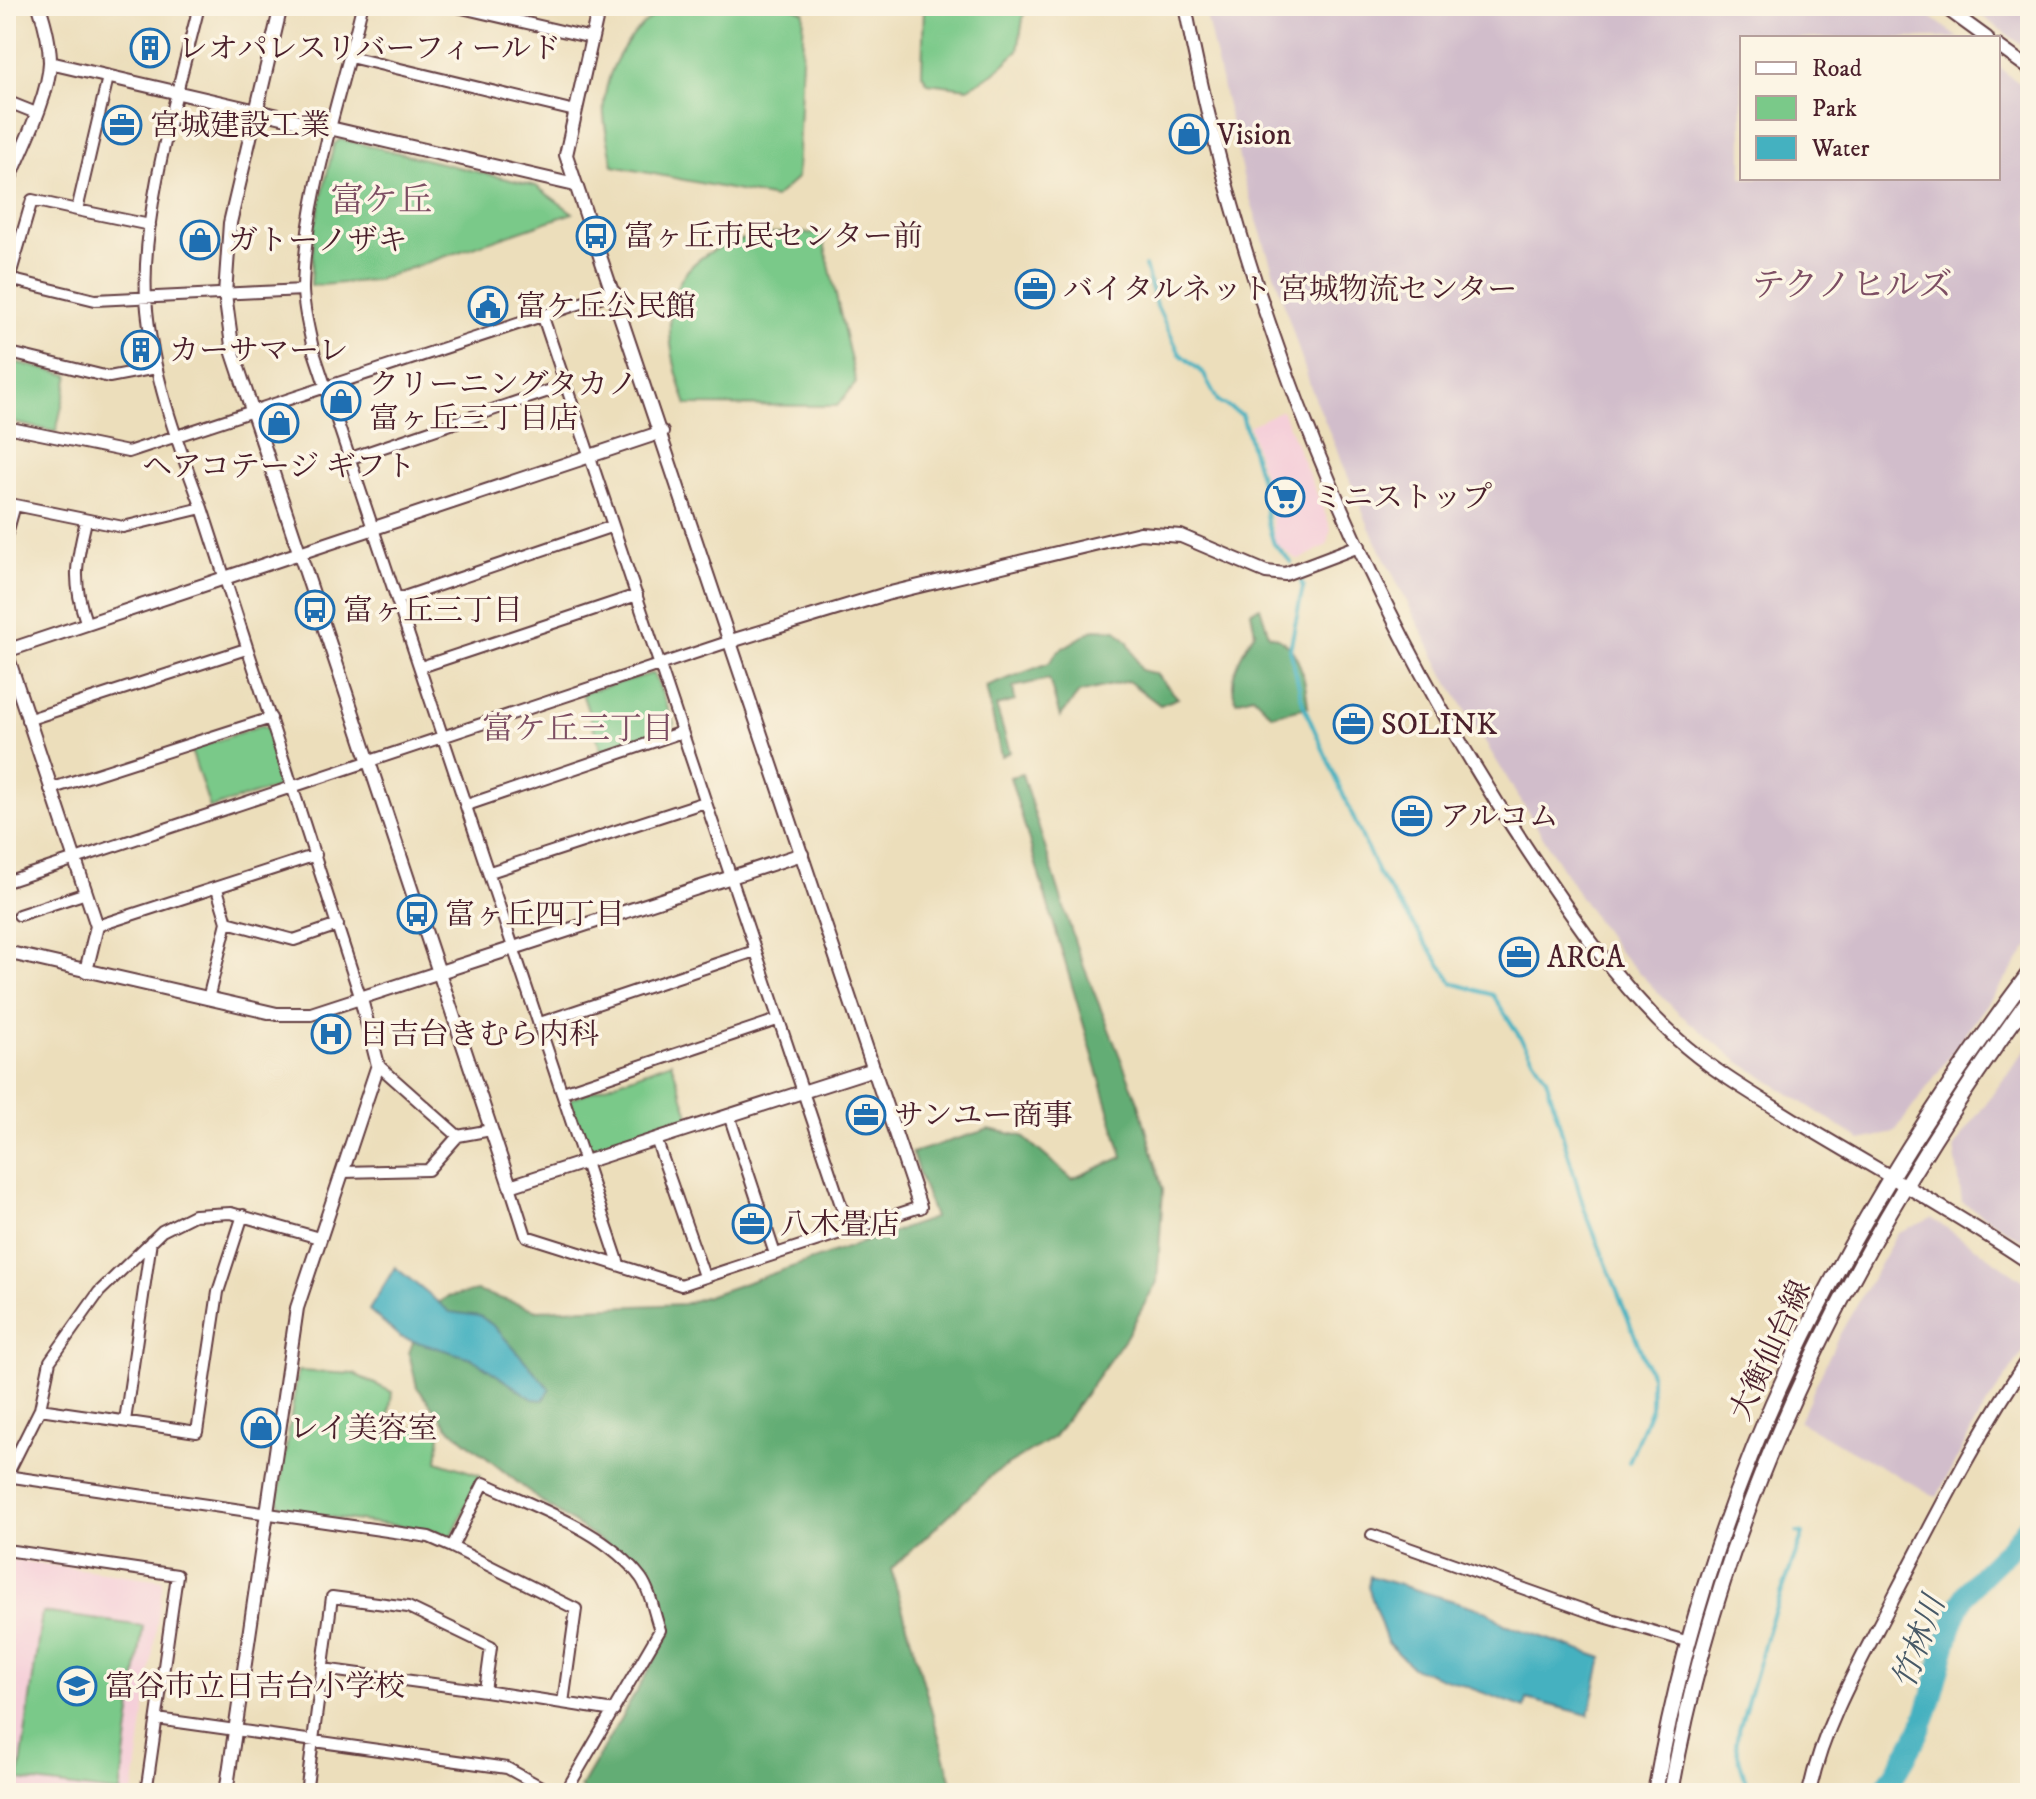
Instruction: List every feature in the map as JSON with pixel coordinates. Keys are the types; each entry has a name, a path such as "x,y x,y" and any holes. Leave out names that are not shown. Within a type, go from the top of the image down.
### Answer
{"main road":[{"name":"大衡仙台線","path":"1655,1793 1689,1642 1734,1492 1815,1308 1890,1176 2030,972"},
{"name":"大衡仙台線","path":"1671,1793 1709,1629 1755,1484 1831,1316 1905,1184 2030,998"}],"street":[{"path":"6,187 36,113 50,63 39,6"},
{"path":"199,6 150,225 146,297 156,368 175,438 202,508 316,855 378,1065 297,1308 226,1793"},
{"path":"281,6 230,223 225,294 233,353 251,412 526,1236 681,1285 920,1207 615,292 566,155 599,6"},
{"path":"362,6 309,228 303,290 313,349 619,1264"},
{"path":"453,6 592,38"},
{"path":"1185,6 1230,200 1267,317 1359,546 1429,686 1499,806 1613,970 1644,1006 1698,1057 2030,1263"},
{"path":"1943,6 1984,36"},
{"path":"2000,47 2030,69"},
{"path":"350,57 575,111"},
{"path":"50,63 575,185"},
{"path":"77,210 108,77"},
{"path":"6,101 36,113"},
{"path":"150,225 32,200 8,285 95,300 303,290"},
{"path":"6,427 128,452 615,292"},
{"path":"543,317 849,1229"},
{"path":"6,352 109,377 156,368"},
{"path":"351,458 566,385"},
{"path":"86,971 97,926 6,652 86,622 662,432"},
{"path":"6,537 10,504 123,527 202,508"},
{"path":"86,521 75,567 76,592 86,622"},
{"path":"398,599 613,526"},
{"path":"6,882 659,663 886,594 1140,533 1181,536 1266,572 1285,574 1359,546"},
{"path":"421,667 637,595"},
{"path":"27,720 246,649"},
{"path":"50,789 271,718"},
{"path":"467,805 682,732"},
{"path":"490,872 705,802"},
{"path":"6,952 277,1014 300,1015 325,1011 802,854"},
{"path":"97,926 316,855"},
{"path":"208,999 227,922 217,889"},
{"path":"19,915 86,893"},
{"path":"227,922 294,940 338,925"},
{"path":"540,1023 755,951"},
{"path":"563,1092 777,1020"},
{"path":"378,1065 458,1136"},
{"path":"510,1186 874,1069"},
{"path":"729,1115 775,1254"},
{"path":"343,1172 428,1170 458,1136 491,1130"},
{"path":"656,1139 704,1276"},
{"path":"319,1238 243,1215 194,1215 176,1221 99,1292 50,1361 40,1409 6,1476 429,1537 576,1609 563,1703"},
{"path":"40,1409 197,1432 218,1292 243,1215"},
{"path":"125,1421 151,1241"},
{"path":"1809,1793 1817,1760 1845,1692 1989,1417 2030,1356"},
{"path":"452,1547 484,1483 575,1526 617,1554 642,1580 660,1630 565,1793"},
{"path":"1372,1535 1601,1616 1689,1642"},
{"path":"6,1550 177,1575 146,1793"},
{"path":"306,1793 332,1597 408,1607 491,1647 485,1691"},
{"path":"323,1669 614,1711"},
{"path":"157,1719 507,1768 552,1793"}],"shaded area":[{"path":"1204,6 1916,6 1956,36 1740,36 1740,180 2000,180 2000,68 2030,91 2030,945 1894,1133 1861,1140 1738,1061 1677,1012 1618,951 1578,894 1444,675 1370,529 1311,388 1244,180"},
{"path":"1968,6 2030,6 2030,51"},
{"path":"1282,410 1331,528 1327,545 1301,559 1296,559 1275,543 1267,490 1249,426"},
{"path":"2030,1043 2030,1245 1962,1202 1954,1147"},
{"path":"1932,1218 2030,1285 2030,1342 1979,1416 1937,1497 1799,1422 1837,1339 1897,1234"},
{"name":"富谷市立日吉台小学校","path":"6,1559 163,1580 133,1793 6,1793"}],"green space":[{"path":"668,6 791,6 804,12 797,178 775,198 613,166 604,110 611,73 633,35"},
{"path":"924,6 1025,6 1018,51 994,73 968,88 928,83 922,74"},
{"path":"341,139 536,186 573,213 376,280 311,286 314,230 334,144"},
{"path":"793,232 822,234 856,383 837,406 687,405 675,367 670,333 672,305 680,281 697,261 721,247 753,237"},
{"path":"6,360 69,375 56,432 6,421"},
{"path":"1260,607 1269,635 1288,645 1299,664 1308,707 1272,715 1253,696 1236,701 1234,674 1255,632 1251,611"},
{"path":"1095,629 1116,630 1128,642 1141,670 1156,674 1178,698 1160,705 1128,681 1079,693 1060,717 1049,679 1013,687 1015,701 996,706 1010,752 1001,756 986,687 1049,663 1058,651"},
{"path":"654,673 674,724 670,731 602,753 582,693"},
{"path":"261,725 270,729 284,778 279,787 210,808 191,750"},
{"path":"1022,774 1078,952 1139,1104 1163,1190 1157,1282 1126,1337 1054,1437 993,1474 891,1569 955,1793 588,1793 580,1788 671,1632 654,1576 546,1505 448,1427 417,1387 409,1353 420,1323 432,1307 447,1297 477,1291 537,1310 684,1304 934,1218 912,1153 989,1129 1022,1136 1072,1179 1123,1157 1010,777"},
{"path":"671,1062 691,1121 593,1153 586,1148 570,1099"},
{"path":"298,1371 354,1374 392,1392 388,1423 440,1434 437,1461 480,1475 453,1534 446,1537 437,1531 283,1511 278,1501"},
{"path":"42,1612 143,1626 120,1793 19,1780"}],"water":[{"path":"395,1267 450,1312 480,1316 495,1327 550,1389 543,1400 533,1399 471,1358 400,1337 369,1310"},
{"path":"1370,1576 1487,1611 1504,1624 1602,1658 1589,1715 1527,1699 1525,1708 1412,1667 1387,1642 1368,1587"}],"waterway":[{"path":"1145,266 1155,302 1180,354 1203,373 1218,401 1242,415 1264,491 1267,522 1274,544 1291,562"},
{"path":"1301,582 1303,587 1290,649 1303,704 1378,873 1453,983 1493,995 1546,1078 1584,1208 1651,1376 1651,1407 1629,1462"},
{"name":"竹林川","path":"1881,1793 1925,1719 1959,1607 1974,1584 2030,1523"},
{"path":"1749,1793 1735,1744 1770,1624 1803,1534 1797,1533"}],"place":[{"name":"レオパレスリバーフィールド","path":"150,48"},
{"name":"宮城建設工業","path":"122,125"},
{"name":"Vision","path":"1189,134"},
{"name":"富ヶ丘市民センター前","path":"596,236"},
{"name":"ガトーノザキ","path":"200,240"},
{"name":"バイタルネット 宮城物流センター","path":"1035,289"},
{"name":"富ケ丘公民館","path":"488,306"},
{"name":"カーサマーレ","path":"141,350"},
{"name":"クリーニングタカノ 富ヶ丘三丁目店","path":"341,401"},
{"name":"ヘアコテージ ギフト","path":"279,423"},
{"name":"ミニストップ","path":"1285,497"},
{"name":"富ヶ丘三丁目","path":"315,610"},
{"name":"SOLINK","path":"1353,724"},
{"name":"アルコム","path":"1412,816"},
{"name":"富ヶ丘四丁目","path":"417,914"},
{"name":"ARCA","path":"1519,957"},
{"name":"日吉台きむら内科","path":"331,1034"},
{"name":"サンユー商事","path":"866,1115"},
{"name":"八木畳店","path":"752,1224"},
{"name":"レイ美容室","path":"261,1428"},
{"name":"富谷市立日吉台小学校","path":"77,1686"}],"district":[{"name":"富ケ丘","path":"381,199"},
{"name":"テクノヒルズ","path":"1852,284"},
{"name":"富ケ丘三丁目","path":"578,728"}]}
